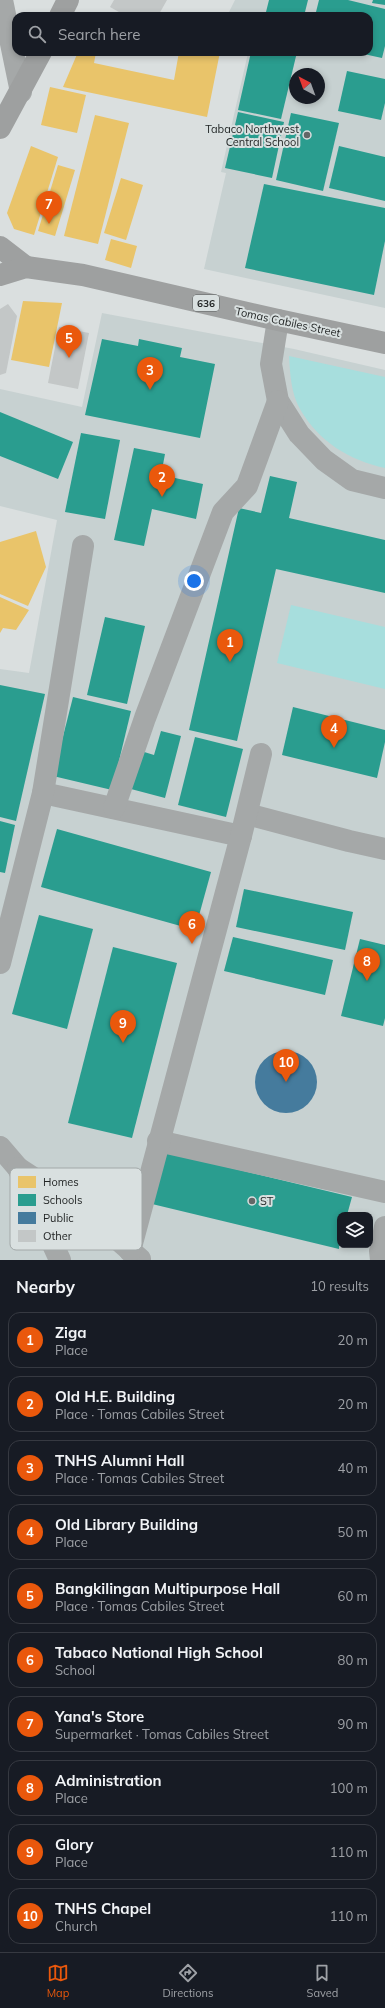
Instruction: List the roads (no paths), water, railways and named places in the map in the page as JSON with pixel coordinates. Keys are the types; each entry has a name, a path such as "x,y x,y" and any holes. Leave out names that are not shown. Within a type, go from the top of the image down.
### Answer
{"main road":[{"path":"62,12 68,0"},
{"path":"0,128 21,92 39,56"},
{"name":"636","path":"0,247 26,267"},
{"name":"636","path":"0,275 26,267"},
{"name":"Tomas Cabiles Street","path":"26,267 83,275 385,343"}],"street":[{"path":"2,0 12,48"},
{"path":"14,56 21,92"},
{"path":"278,320 271,364 278,401 299,434 324,460 352,480 385,488"},
{"path":"114,808 145,718 223,512 247,486 278,401"},
{"path":"0,963 43,793 84,546"},
{"path":"142,1220 158,1141 247,814 261,754"},
{"path":"43,793 241,836"},
{"path":"247,814 385,849"},
{"path":"158,1141 385,1192"},
{"path":"0,1147 18,1168"},
{"path":"381,1260 380,1251 385,1227"},
{"path":"55,1250 60,1260"}],"place":[{"name":"Tabaco Northwest Central School","path":"307,135"},
{"name":"Yana's Store","path":"49,224"},
{"name":"Bangkilingan Multipurpose Hall","path":"69,358"},
{"name":"TNHS Alumni Hall","path":"150,390"},
{"name":"Old H.E. Building","path":"162,497"},
{"name":"Ziga","path":"230,662"},
{"name":"Old Library Building","path":"334,748"},
{"name":"Tabaco National High School","path":"192,944"},
{"name":"Administration","path":"367,981"},
{"name":"Glory","path":"123,1043"},
{"name":"TNHS Chapel","path":"286,1082"},
{"name":"ST","path":"252,1201"}]}
